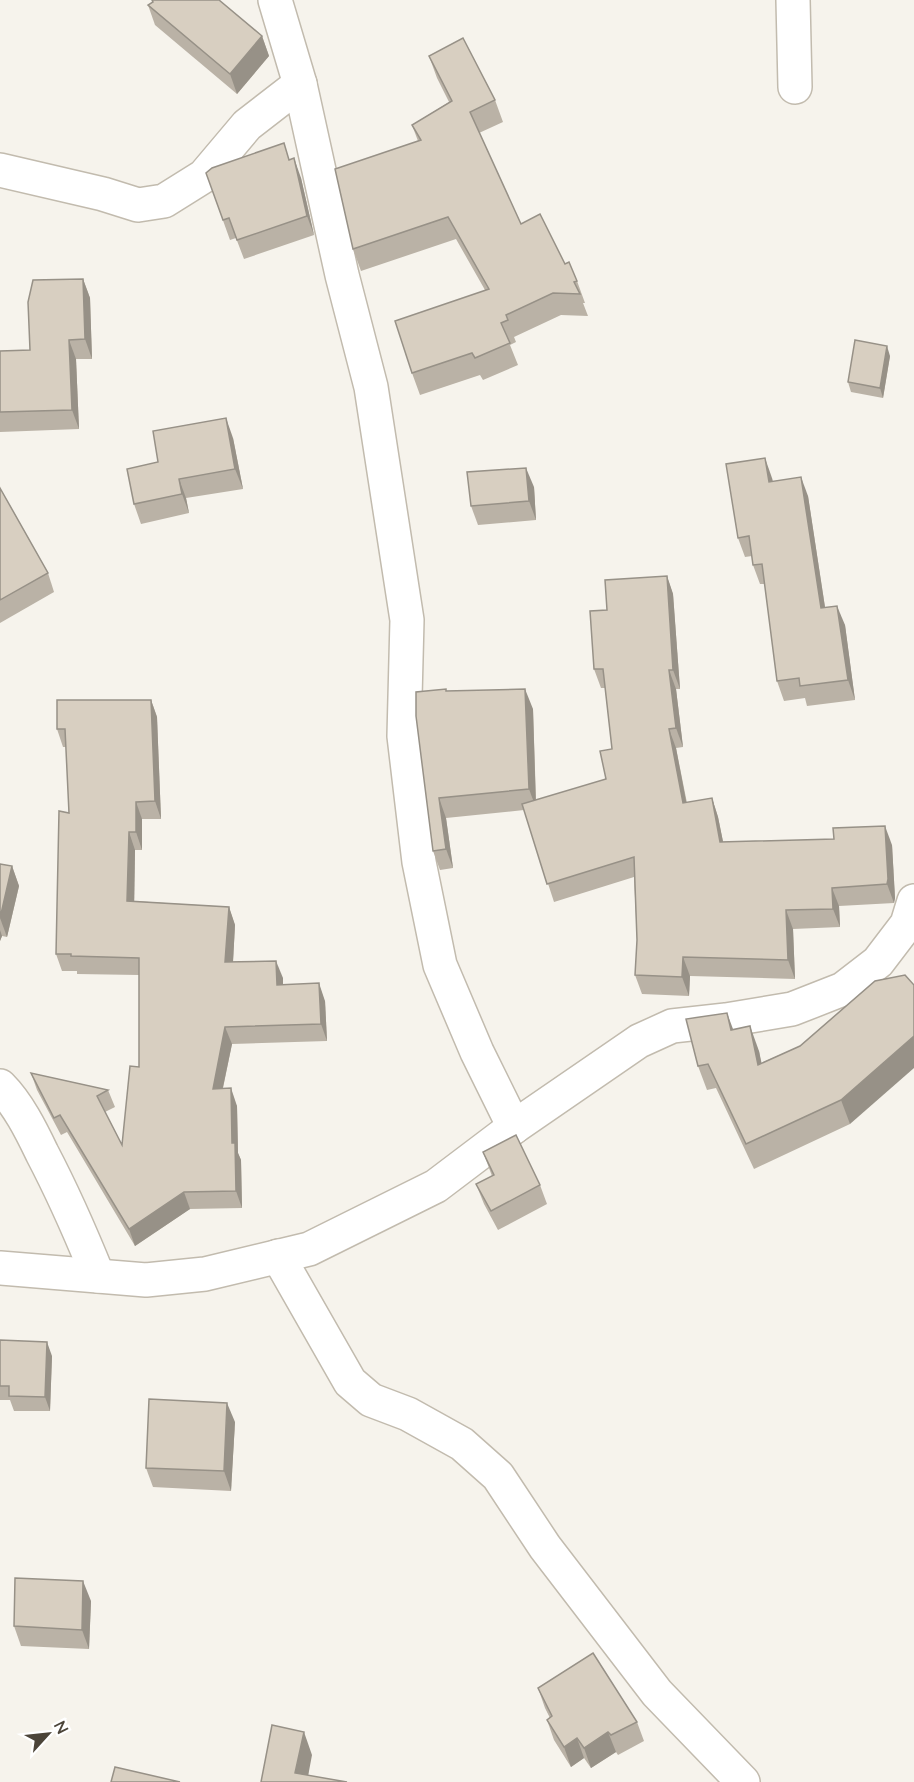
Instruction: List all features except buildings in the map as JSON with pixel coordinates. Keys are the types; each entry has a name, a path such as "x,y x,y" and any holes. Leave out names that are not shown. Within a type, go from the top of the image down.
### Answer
{"street":[{"path":"275,0 300,84 342,275 371,387 382,451 406,620 404,736 419,862 440,966 477,1052 514,1127"},
{"path":"793,0 795,87"},
{"path":"0,170 104,194 138,205 164,201 204,176 247,125 300,84"},
{"path":"0,1268 146,1280 205,1274 309,1249 436,1186 514,1127 639,1041 672,1026 792,1009 843,989 878,962 907,924 914,901"},
{"path":"0,1086 8,1094 33,1134 64,1195 98,1276"},
{"path":"278,1256 350,1382 371,1400 408,1414 462,1444 498,1476 544,1547 657,1694 743,1782"}]}
